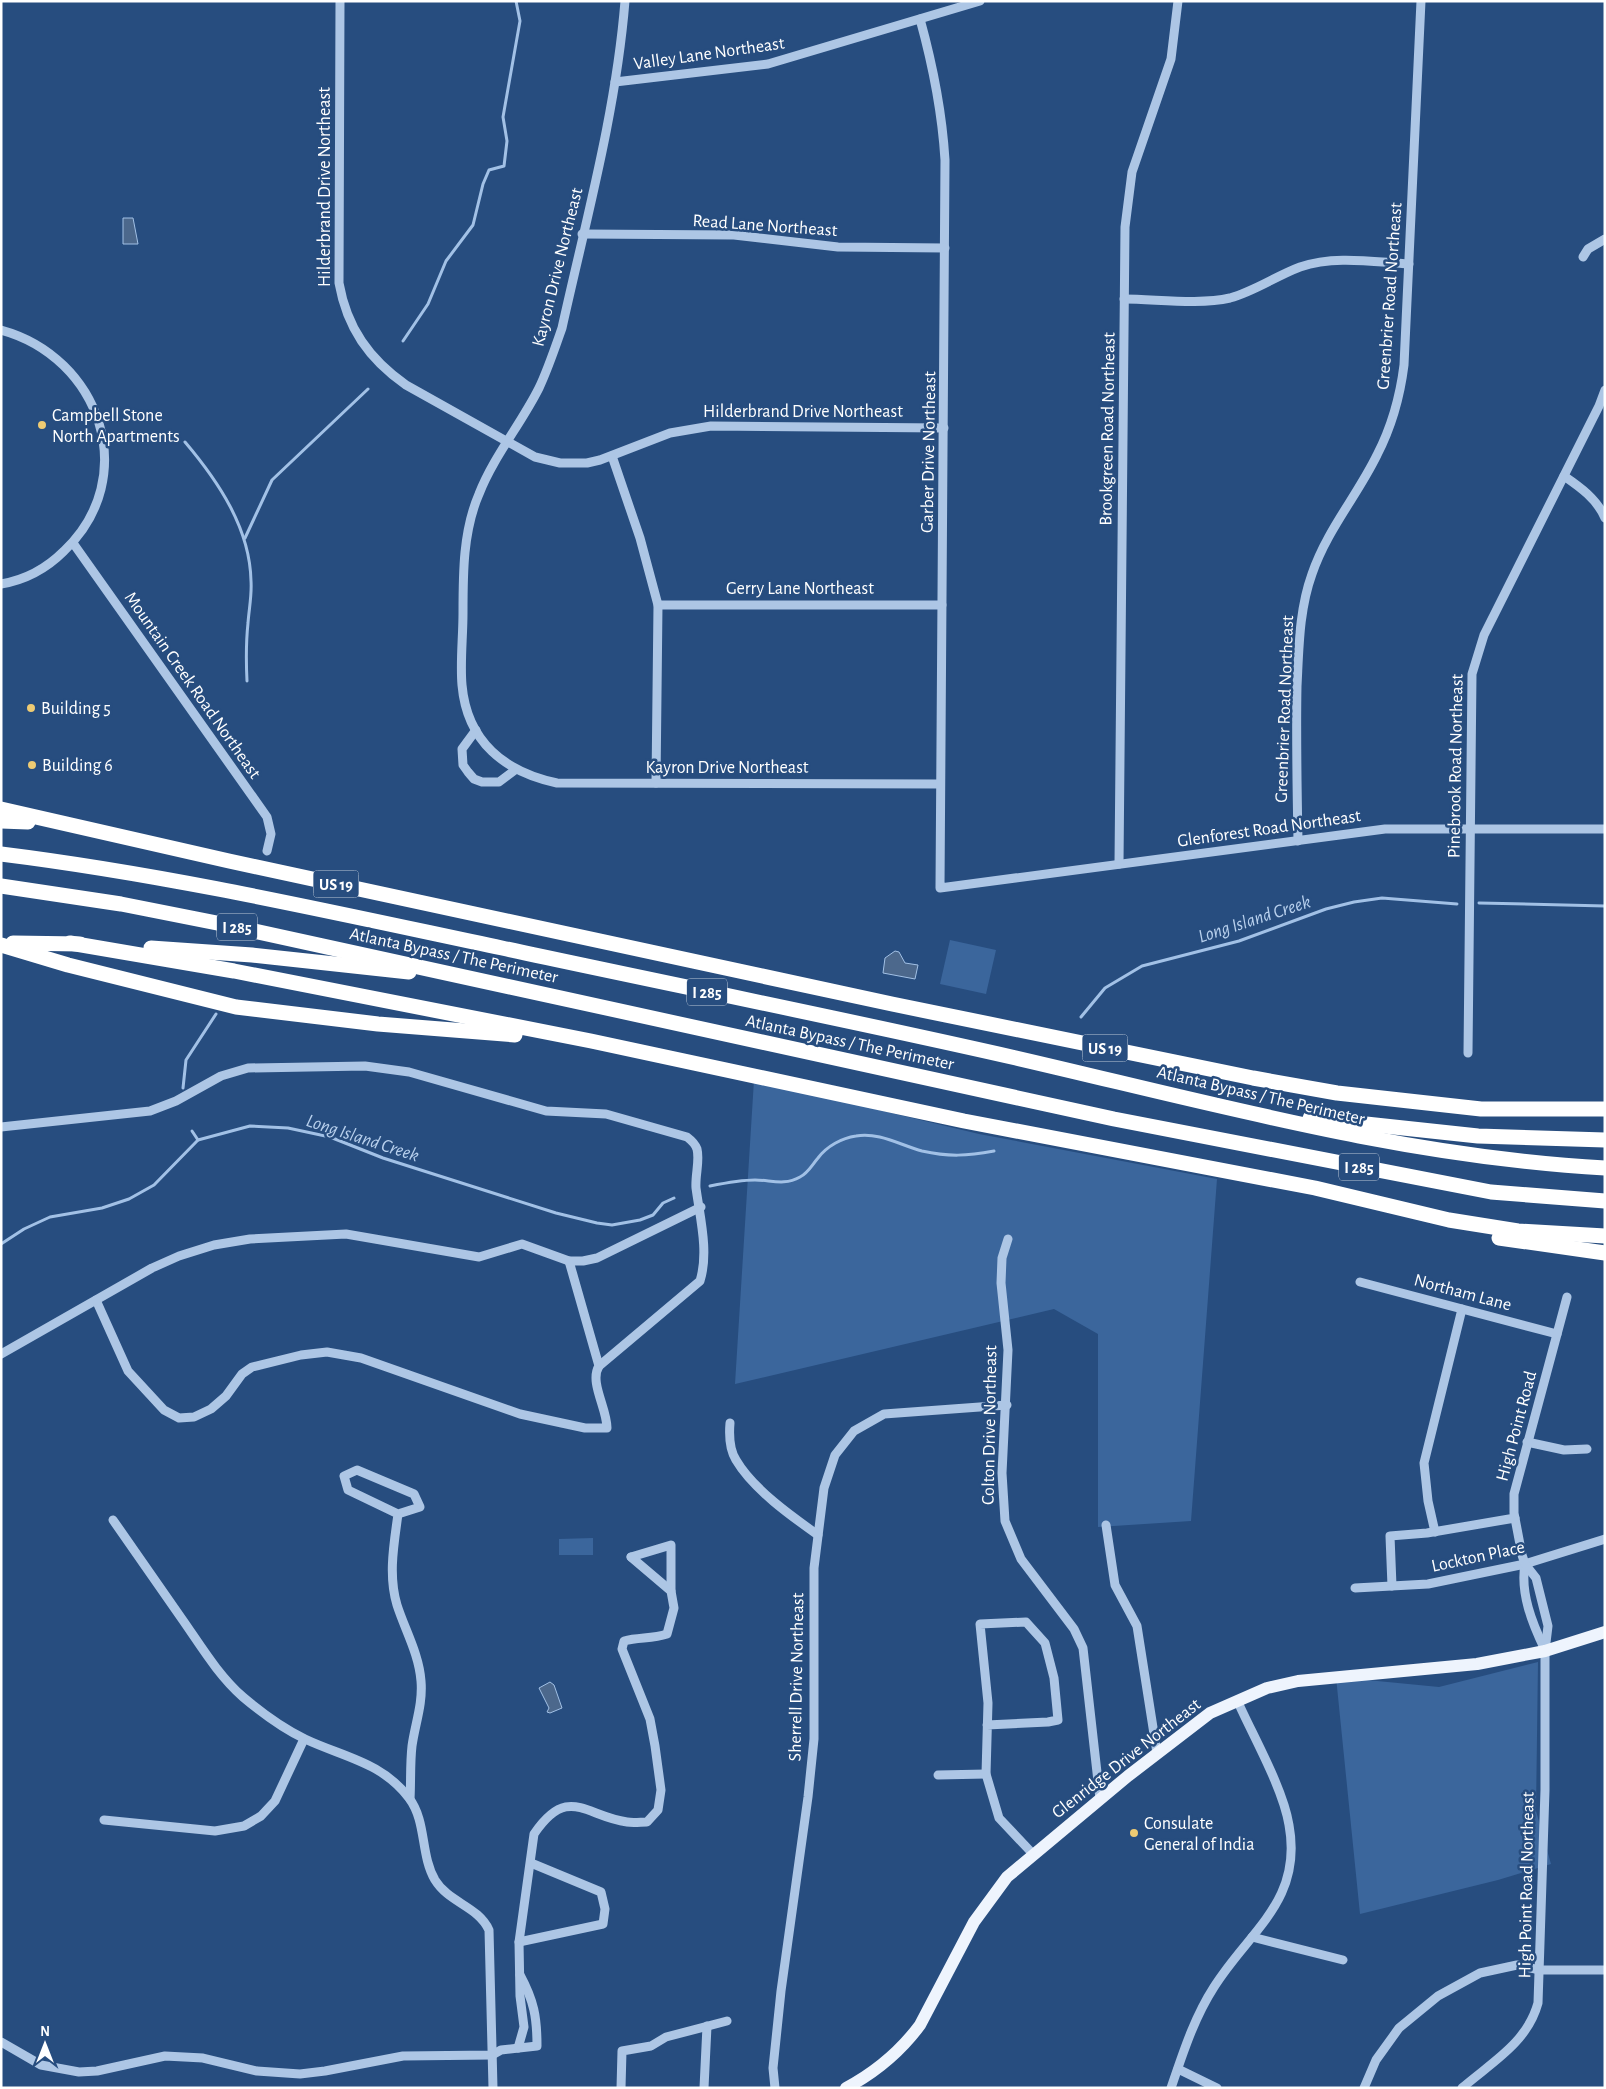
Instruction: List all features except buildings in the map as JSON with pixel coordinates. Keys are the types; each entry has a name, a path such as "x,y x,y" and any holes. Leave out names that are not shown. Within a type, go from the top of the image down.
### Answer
{"highway":[{"name":"US 19","path":"1,809 62,824 892,1004 1253,1078 1338,1093 1481,1109 1605,1109"},
{"path":"1,821 62,824"},
{"name":"Atlanta Bypass / The Perimeter","path":"1,854 76,864 309,907 979,1050 1319,1129 1401,1146 1464,1155 1605,1168"},
{"name":"Atlanta Bypass / The Perimeter","path":"1,886 172,913 1114,1119 1491,1192 1605,1201"},
{"path":"70,943 234,970 591,1041 964,1121 1314,1188 1449,1220 1518,1231 1605,1236"},
{"path":"1,944 70,943 223,952 470,977"},
{"path":"1,944 68,965 236,1007 378,1024 591,1041"},
{"path":"1222,1106 1357,1125 1442,1133 1520,1139 1605,1140"},
{"path":"1314,1188 1405,1216 1496,1237 1605,1253"}],"main road":[{"name":"Glenridge Drive Northeast","path":"846,2088 873,2072 909,2040 920,2025 983,1908 1007,1877 1100,1799 1210,1713 1267,1688 1307,1679 1441,1668 1545,1651 1605,1632"}],"street":[{"name":"Hilderbrand Drive Northeast","path":"340,1 338,267 342,300 349,320 371,356 386,371 406,385 535,457 560,463 586,463 612,456 670,433 711,426 944,428"},
{"name":"Kayron Drive Northeast","path":"625,1 615,82 553,355 538,389 490,467 478,495 470,523 465,553 462,686 466,709 476,730 492,752 515,770 535,778 558,783 940,784"},
{"name":"Valley Lane Northeast","path":"615,82 768,64 980,1"},
{"name":"Brookgreen Road Northeast","path":"1119,864 1125,227 1132,172 1171,59 1178,1"},
{"name":"Greenbrier Road Northeast","path":"1298,841 1296,740 1299,639 1303,606 1311,574 1323,544 1376,457 1395,412 1404,365 1421,1"},
{"name":"Garber Drive Northeast","path":"920,20 934,70 942,119 945,160 940,888"},
{"name":"Read Lane Northeast","path":"582,234 734,235 838,247 945,248"},
{"path":"1583,257 1588,249 1605,239"},
{"path":"1124,299 1208,300 1228,298 1253,290 1297,268 1326,261 1409,264"},
{"path":"1,330 14,333 38,346 74,376 89,397 101,425 105,457 102,488 91,516 73,543 42,569 26,577 1,584"},
{"name":"Pinebrook Road Northeast","path":"1468,1053 1470,690 1475,658 1484,635 1605,390"},
{"path":"612,456 640,538 658,605 656,783"},
{"path":"1564,476 1580,486 1592,498 1605,518"},
{"name":"Mountain Creek Road Northeast","path":"73,543 267,817 271,834 267,851"},
{"name":"Gerry Lane Northeast","path":"658,605 942,604"},
{"path":"476,730 462,749 463,765 474,779 482,782 500,782 515,770"},
{"name":"Glenforest Road Northeast","path":"940,888 1384,829 1605,829"},
{"path":"1,1127 150,1110 176,1101 221,1076 248,1068 366,1066 387,1068 546,1111 606,1114 687,1137 694,1143 697,1150 696,1187 701,1207 703,1273 700,1281 598,1366"},
{"path":"1,1354 179,1256 214,1245 250,1240 346,1234 479,1257 522,1244 569,1262 583,1261 597,1258 701,1207"},
{"name":"Colton Drive Northeast","path":"1008,1239 1002,1258 1001,1283 1008,1350 1007,1406 1002,1473 1005,1521 1021,1559 1074,1629 1083,1648 1100,1799"},
{"path":"96,1300 128,1371 164,1410 179,1418 194,1418 211,1409 226,1396 242,1374 252,1367 301,1355 327,1352 361,1358 520,1414 597,1429 607,1428 607,1415 595,1378 598,1366 569,1262"},
{"name":"Northam Lane","path":"1360,1282 1557,1334"},
{"name":"High Point Road","path":"1545,1651 1535,1629 1522,1582 1525,1564 1515,1518 1514,1494 1567,1297"},
{"path":"1435,1532 1428,1501 1424,1463 1462,1309"},
{"name":"Sherrell Drive Northeast","path":"775,2088 773,2068 781,1992 808,1797 814,1739 814,1568 824,1488 835,1454 854,1431 884,1414 1007,1406"},
{"path":"730,1423 729,1439 735,1460 750,1478 787,1513 818,1535"},
{"path":"1527,1442 1564,1450 1587,1449"},
{"path":"357,1470 414,1494 420,1507 398,1514 348,1490 344,1476 357,1470"},
{"path":"398,1514 392,1562 392,1584 397,1604 417,1658 421,1683 420,1707 412,1746 410,1799"},
{"path":"1392,1586 1390,1536 1435,1532 1515,1518"},
{"path":"113,1520 222,1676 259,1710 304,1739 381,1770 397,1783 410,1799 421,1822 427,1859 434,1879 451,1898 479,1915 489,1930 493,2088"},
{"path":"1106,1525 1115,1585 1137,1626 1157,1753"},
{"name":"Lockton Place","path":"1355,1588 1428,1584 1525,1564 1605,1539"},
{"path":"518,2048 524,2027 519,1973 521,1912 531,1863 534,1834 543,1820 566,1806 582,1807 627,1822 647,1822 658,1810 661,1790 650,1719 622,1649 624,1641 634,1638 652,1639 667,1634 674,1608 671,1591 671,1545 631,1556 671,1591"},
{"name":"High Point Road","path":"1525,1564 1536,1578 1548,1626 1545,1651"},
{"path":"987,1725 1058,1720 1054,1678 1045,1643 1026,1622 980,1624 988,1703 987,1725 986,1774 999,1818 1033,1854"},
{"name":"High Point Road Northeast","path":"1466,2087 1502,2056 1528,2028 1538,2003 1545,1651"},
{"path":"1171,2088 1189,2037 1205,2003 1227,1967 1272,1912 1283,1891 1289,1869 1291,1841 1286,1812 1237,1700"},
{"path":"104,1820 215,1831 244,1826 261,1816 275,1801 304,1739"},
{"path":"938,1775 986,1774"},
{"path":"519,1942 603,1924 605,1909 601,1892 531,1863"},
{"path":"1252,1937 1342,1960"},
{"path":"1364,2088 1376,2060 1399,2028 1438,1996 1480,1973 1517,1965 1540,1970 1605,1970"},
{"path":"1,2042 41,2065 79,2072 97,2072 165,2056 203,2058 257,2071 300,2074 325,2072 402,2056 492,2055 502,2050 537,2046 537,2017 530,1993 519,1973"},
{"path":"621,2088 622,2051 651,2046 666,2037 727,2021"},
{"path":"704,2088 707,2026"},
{"path":"1178,2069 1216,2088"}],"shaded area":[{"path":"123,218 133,218 138,244 123,244"},
{"path":"950,940 996,950 986,994 940,984"},
{"path":"895,951 899,952 905,963 918,965 915,979 883,973 885,958"},
{"path":"754,1080 979,1134 1217,1179 1191,1521 1098,1527 1098,1334 1054,1309 735,1384"},
{"path":"593,1538 593,1555 559,1555 559,1539"},
{"path":"1538,1662 1536,1811 1551,1864 1498,1880 1360,1914 1336,1677 1439,1687"},
{"path":"550,1682 554,1685 562,1708 550,1713 547,1712 549,1708 539,1688"}],"waterway":[{"path":"403,341 428,304 446,261 473,225 483,184 489,170 504,166 507,141 503,117 520,21 516,1"},
{"path":"245,538 272,480 368,389"},
{"path":"185,442 220,489 230,506 245,542 251,586 247,630 247,681"},
{"name":"Long Island Creek","path":"1081,1017 1105,988 1142,966 1239,941 1326,909 1382,898 1457,904"},
{"name":"Long Island Creek","path":"1479,903 1605,906"},
{"path":"183,1088 186,1060 216,1014"},
{"name":"Long Island Creek","path":"1,1244 24,1229 50,1217 102,1208 129,1199 154,1185 198,1140 250,1126 288,1128 330,1137 383,1158 556,1213 597,1223 612,1225 640,1220 653,1215 663,1203 674,1198"},
{"path":"192,1131 198,1140"},
{"name":"Long Island Creek","path":"710,1186 755,1180 783,1182 794,1180 810,1169 830,1146 856,1136 881,1137 922,1151 950,1155 994,1151"}],"place":[{"name":"Campbell Stone North Apartments","path":"42,425"},
{"name":"Building 5","path":"31,708"},
{"name":"Building 6","path":"32,765"},
{"name":"Consulate General of India","path":"1134,1833"}]}
